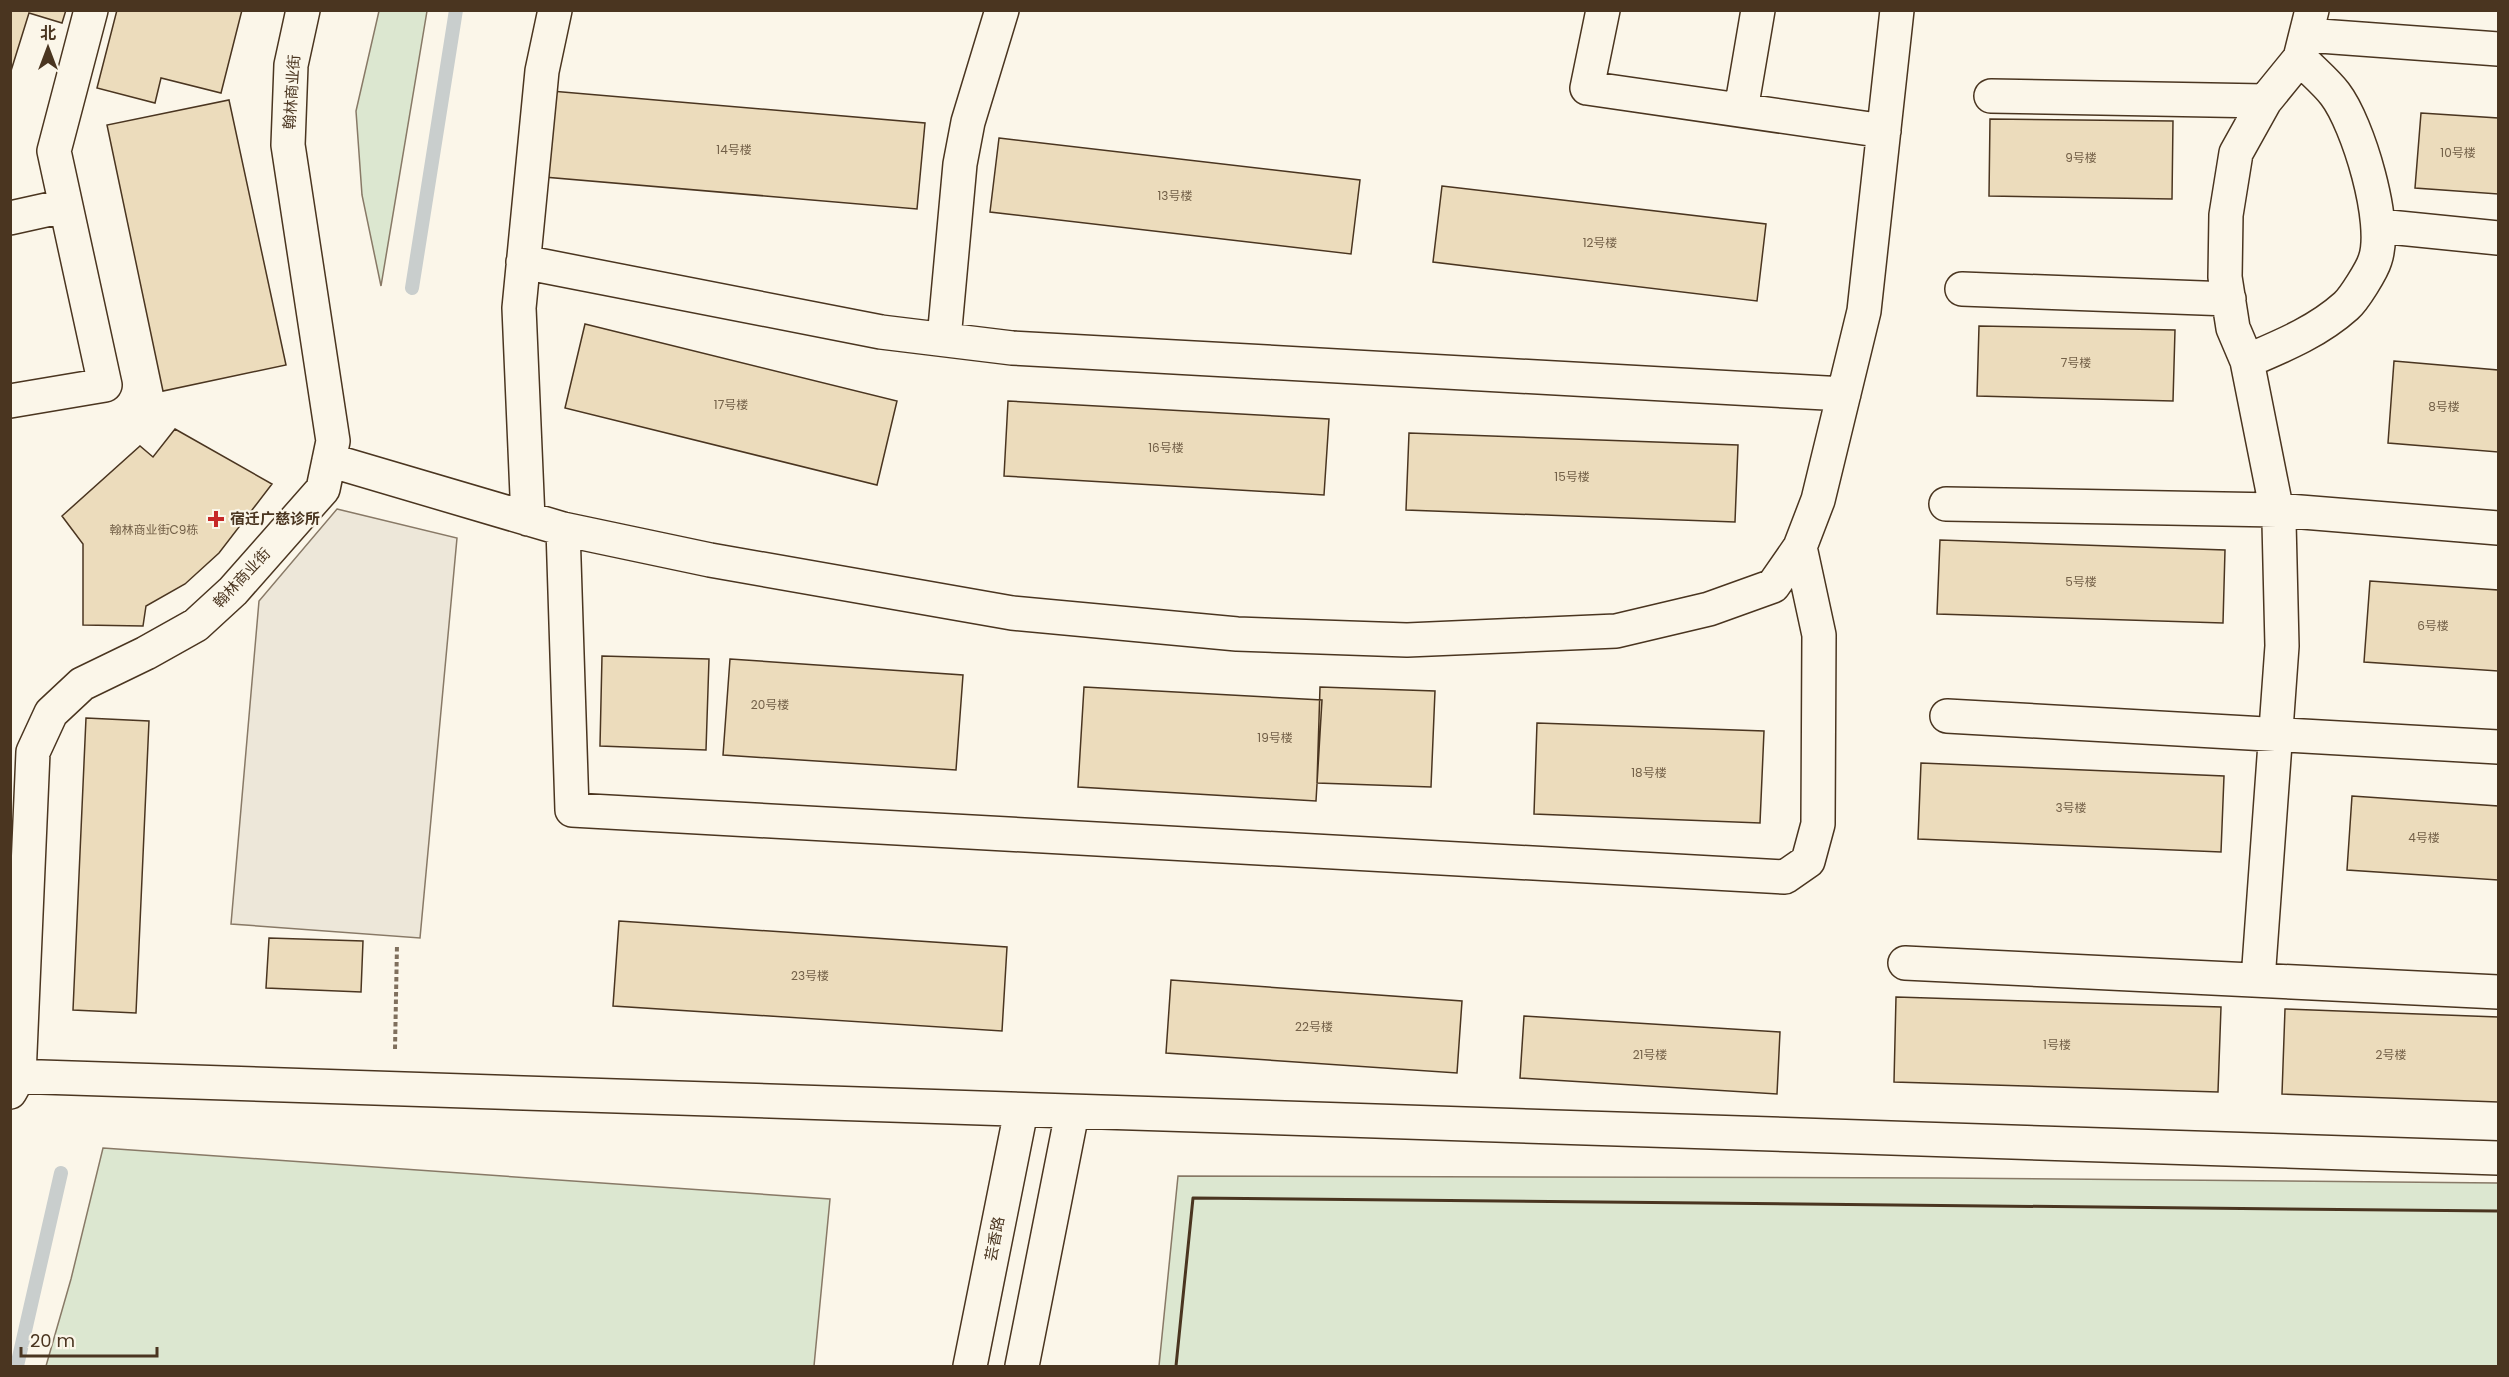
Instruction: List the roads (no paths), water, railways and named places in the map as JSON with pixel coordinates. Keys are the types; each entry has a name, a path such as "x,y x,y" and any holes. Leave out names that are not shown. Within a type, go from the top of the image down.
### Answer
{"street":[{"path":"10,401 105,385 64,206 54,151 91,10"},
{"name":"翰林商业街","path":"13,1081 33,752 51,713 82,684 146,653 196,625 226,598 323,489 333,441 288,145 291,65 303,10"},
{"path":"528,519 519,308 542,71 555,10"},
{"path":"944,339 960,164 968,122 1002,10"},
{"path":"1603,10 1587,88 1884,131"},
{"path":"1741,110 1758,10"},
{"path":"329,460 563,529 710,560 1012,613 1237,634 1407,640 1616,631 1709,609 1773,586 1800,548 1818,500 1864,311 1897,10"},
{"path":"2306,34 2499,49"},
{"path":"2258,980 2282,646 2279,522 2247,361 2233,328 2225,278 2226,215 2236,153 2306,34"},
{"path":"2247,361 2304,336 2348,305 2376,259 2379,226 2361,148 2306,34"},
{"path":"1991,96 2265,101"},
{"path":"10,218 64,206"},
{"path":"2379,226 2499,238"},
{"path":"523,262 881,332 1012,348 1844,394"},
{"path":"1962,289 2229,299"},
{"path":"1946,504 2277,510 2499,528"},
{"path":"563,529 572,810 1785,877 1808,861 1818,824 1819,635 1800,548"},
{"path":"1947,716 2499,747"},
{"path":"1905,963 2499,992"},
{"path":"13,1081 394,1089 2499,1158"},
{"name":"芸香路","path":"970,1366 1021,1111"},
{"path":"1022,1366 1072,1113"}],"waterway":[{"path":"412,288 456,10"},
{"path":"17,1366 61,1173"}],"place":[{"name":"宿迁广慈诊所","path":"216,519"}]}
